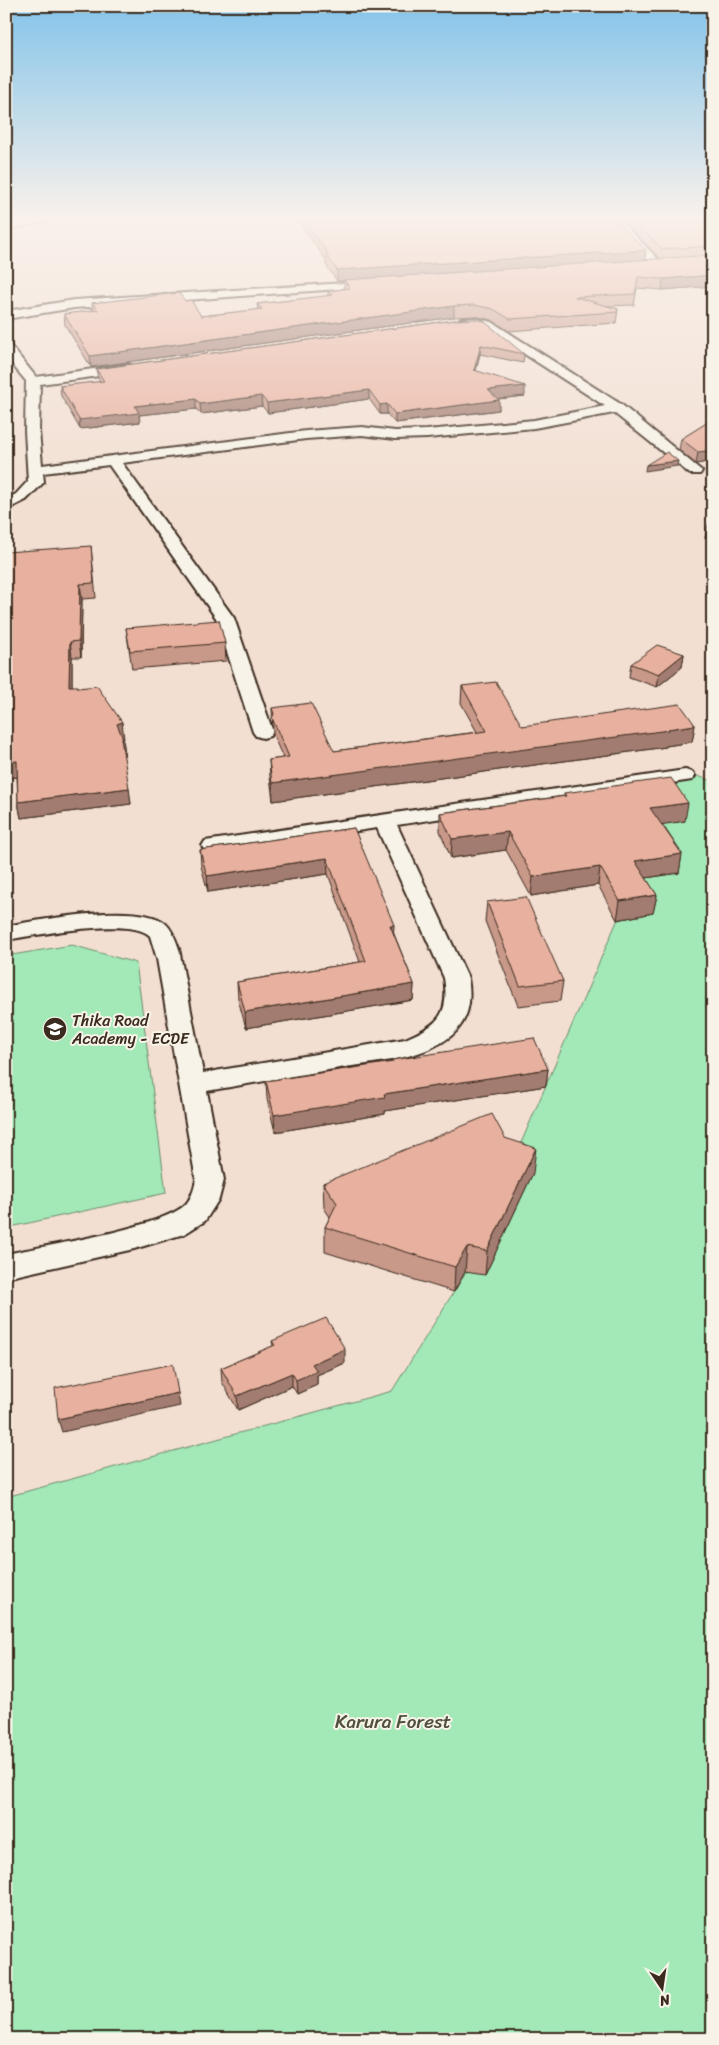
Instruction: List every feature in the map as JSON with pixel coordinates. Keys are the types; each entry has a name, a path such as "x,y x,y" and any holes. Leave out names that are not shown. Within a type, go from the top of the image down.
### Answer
{"street":[{"path":"444,324 474,322 488,325 617,408 695,471"},
{"path":"6,348 33,381 32,432 36,482 21,497 6,505"},
{"path":"33,381 140,366"},
{"path":"35,470 306,435 362,431 396,435 427,434 534,424 617,408"},
{"path":"112,459 225,618 263,732"},
{"path":"213,846 685,776"},
{"path":"193,1084 410,1046 426,1040 446,1027 457,1012 460,995 456,978 385,822"},
{"path":"6,933 57,925 120,920 144,922 159,931 165,943 210,1180 206,1199 195,1213 174,1226 134,1238 6,1266"}],"green space":[{"name":"Karura Forest","path":"682,771 713,781 713,2039 6,2039 6,1497 392,1391 463,1277"},
{"path":"72,945 136,963 166,1193 6,1228 6,956"}],"building":[{"path":"64,314 200,314 201,316 393,314 90,356"},
{"path":"502,314 580,314 510,319"},
{"path":"474,319 484,321 524,354 481,345 474,370 525,386 488,390 499,400 395,414 387,404 380,405 369,390 267,403 261,396 200,404 196,399 135,406 139,413 79,420 60,386 104,381 96,369 455,320"},
{"path":"713,419 713,450 698,452 681,439"},
{"path":"667,452 678,461 646,465"},
{"path":"713,514 713,524 707,527"},
{"path":"91,546 94,583 80,584 79,641 70,642 69,686 78,686 78,688 97,686 122,722 117,724 123,739 121,739 129,788 18,802 17,761 6,762 6,552"},
{"path":"219,620 225,643 130,651 126,628"},
{"path":"657,645 684,654 659,674 631,664"},
{"path":"496,682 522,726 680,704 695,725 272,783 269,760 289,757 272,718 274,714 272,708 311,703 334,751 487,731 462,686"},
{"path":"671,778 688,803 650,808 682,854 635,861 657,895 620,901 600,867 533,877 508,832 452,839 440,813 566,796 564,793"},
{"path":"354,828 394,925 390,925 414,984 245,1012 237,982 366,961 327,858 207,876 200,850"},
{"path":"526,897 563,981 520,986 487,902"},
{"path":"534,1038 548,1069 384,1094 385,1097 274,1115 266,1081 393,1062 392,1060"},
{"path":"492,1114 505,1138 536,1148 487,1251 467,1247 455,1267 325,1227 337,1203 323,1183"},
{"path":"326,1318 345,1349 312,1364 317,1371 296,1380 292,1373 237,1396 221,1368 275,1345 272,1341"},
{"path":"173,1364 178,1393 58,1419 55,1388"}],"place":[{"name":"Thika Road Academy - ECDE","path":"55,1029"}]}
